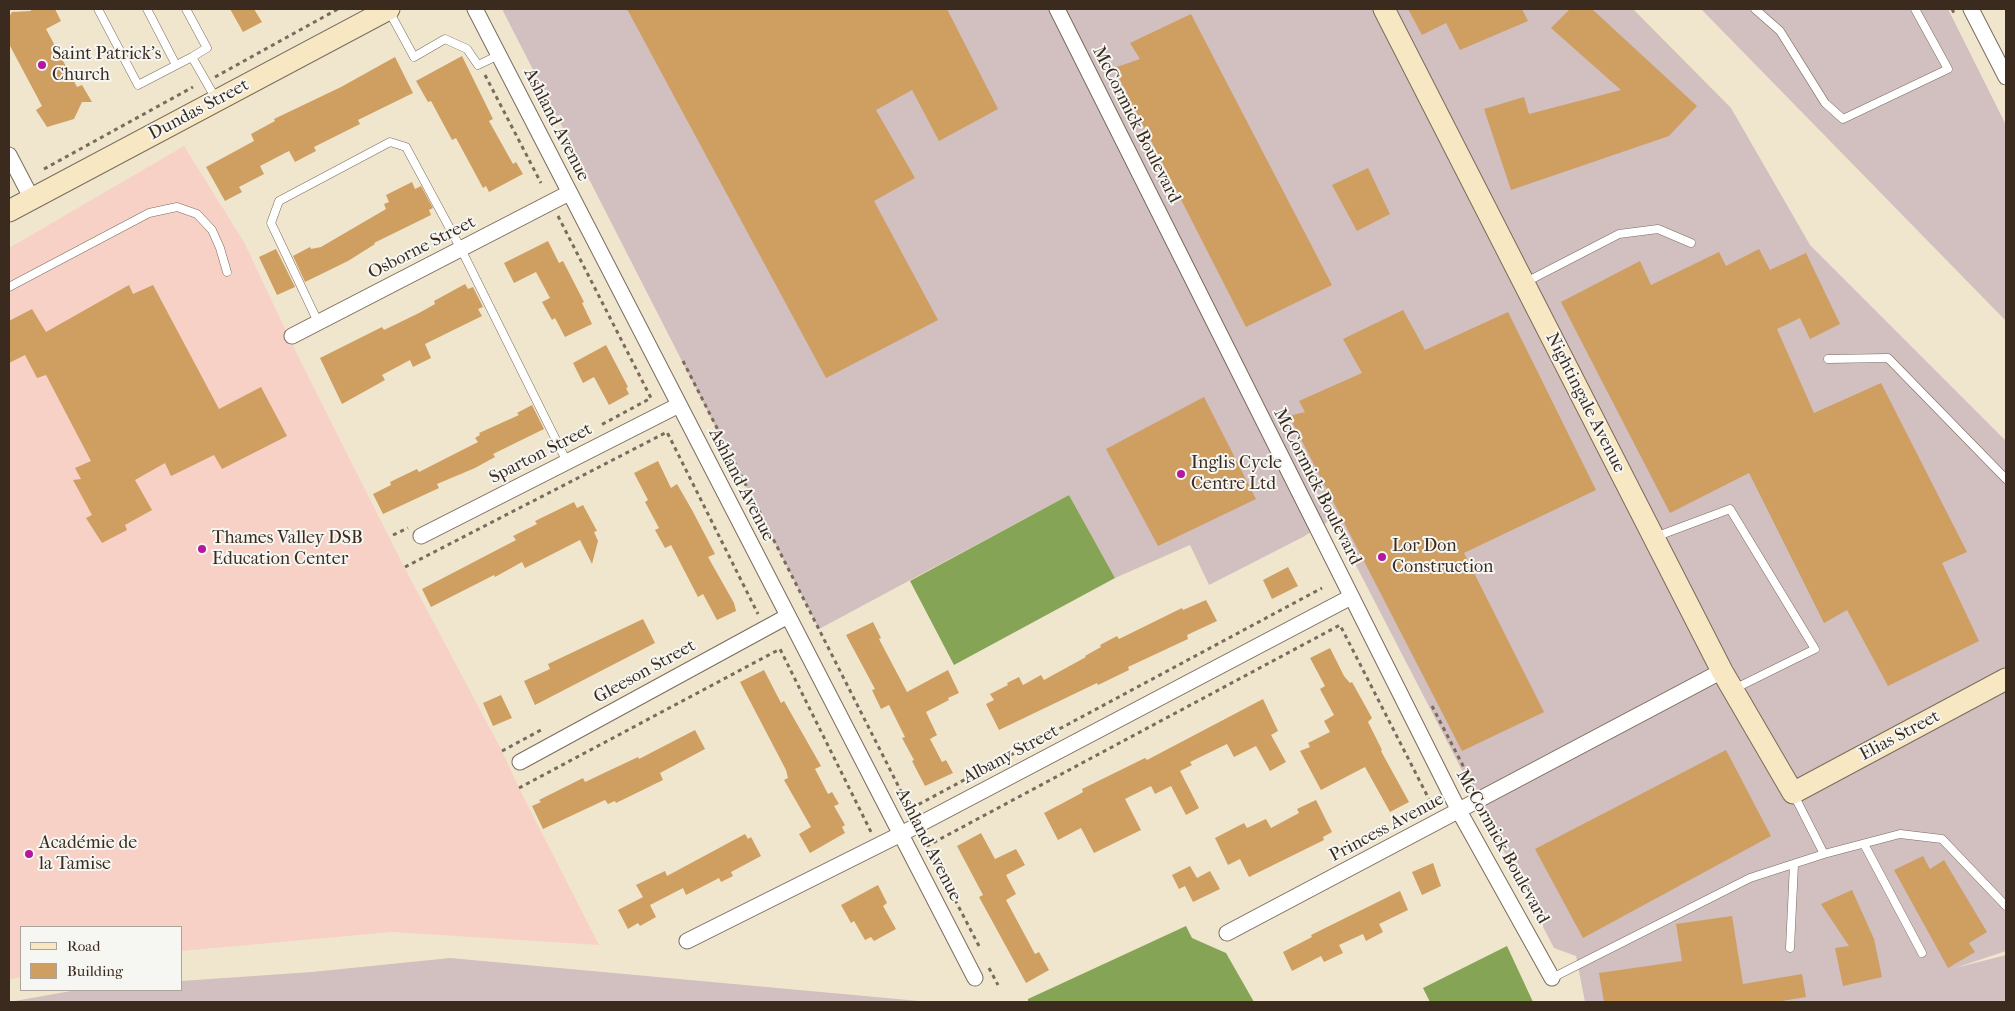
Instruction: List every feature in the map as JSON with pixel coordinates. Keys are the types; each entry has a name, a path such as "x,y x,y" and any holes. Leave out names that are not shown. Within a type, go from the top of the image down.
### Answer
{"street":[{"name":"Dundas Street","path":"9,212 389,9"},
{"name":"Ashland Avenue","path":"475,9 976,978"},
{"name":"McCormick Boulevard","path":"1057,9 1459,811 1552,978"},
{"name":"Nightingale Avenue","path":"1384,9 1722,672 1793,793"},
{"path":"1971,9 2006,78"},
{"path":"9,155 32,199"},
{"name":"Osborne Street","path":"292,336 569,193"},
{"name":"Sparton Street","path":"421,536 679,405"},
{"name":"Albany Street","path":"687,941 901,834 1351,597"},
{"name":"Gleeson Street","path":"520,762 788,616"},
{"name":"Princess Avenue","path":"1227,933 1722,672"},
{"name":"Elias Street","path":"1793,793 2006,679"}],"lane":[{"path":"98,9 138,85 207,48 186,9"},
{"path":"147,9 176,65"},
{"path":"389,9 414,57 445,39 467,49 478,65 498,54"},
{"path":"1755,9 1780,31 1825,103 1843,119 1948,69 1915,9"},
{"path":"192,57 217,100"},
{"path":"318,322 271,223 279,201 390,142 406,147 461,249 567,462"},
{"path":"9,288 149,213 176,207 197,214 212,230 227,272"},
{"path":"1524,282 1619,234 1658,229 1691,243"},
{"path":"1828,359 1888,358 2006,479"},
{"path":"1654,538 1730,509 1815,648 1732,690"},
{"path":"1793,793 1824,854"},
{"path":"1552,978 1750,878 1824,854 1900,834 1942,839 2006,906"},
{"path":"1864,844 1922,953"},
{"path":"1790,948 1794,864"}],"path":[{"path":"214,77 338,9"},
{"path":"485,74 541,183"},
{"path":"39,171 192,87"},
{"path":"557,213 651,398 600,425"},
{"path":"684,360 910,809 1322,588"},
{"path":"405,567 667,432 760,613 751,618"},
{"path":"980,950 928,846 1340,625 1433,807"},
{"path":"519,788 780,649 872,832 863,836"},
{"path":"1432,706 1473,785"},
{"path":"502,751 545,728"},
{"path":"989,967 998,984"}],"shaded area":[{"path":"502,9 1633,9 1731,108 1810,245 2006,441 2006,951 1955,968 2006,955 2006,1002 1585,1002 1576,956 1554,948 1332,519 1303,537 1209,585 1190,545 1115,578 1069,495 819,629"},
{"path":"1701,9 1948,9 2006,125 2006,321"},
{"name":"Thames Valley DSB Education Center","path":"184,146 244,242 296,352 401,561 502,751 599,945 392,932 182,951 182,926 20,926 20,977 9,980 9,248"},
{"path":"450,958 930,1002 9,1002 71,991 182,991 182,981 312,972"}],"green space":[{"path":"1069,495 1115,578 954,665 910,581"},
{"path":"1186,926 1192,938 1226,953 1254,1002 1028,1002 1028,999"},
{"path":"1507,946 1533,1002 1430,1002 1423,988"}],"building":[{"name":"Saint Patrick's Church","path":"31,9 55,9 61,21 46,29 77,87 82,85 92,102 82,102 74,119 47,127 36,110 42,106 9,44 9,17 12,12 31,11"},
{"path":"230,9 254,9 262,22 243,32"},
{"path":"627,9 947,9 998,109 939,141 912,90 876,110 915,178 874,201 938,320 826,378"},
{"path":"1408,9 1522,9 1528,21 1460,50 1446,23 1422,35"},
{"path":"1570,9 1592,9 1697,106 1669,136 1511,190 1484,109 1524,97 1529,114 1621,90 1551,28"},
{"path":"1191,14 1332,285 1246,327 1114,68 1140,59 1130,43"},
{"path":"462,56 493,119 489,121 513,164 516,162 523,174 489,192 486,186 483,188 456,138 452,140 431,101 428,102 416,81"},
{"path":"395,57 413,93 358,120 360,124 314,147 316,151 295,162 289,151 260,166 264,174 239,187 242,192 225,201 206,167 254,141 251,134 275,121 274,119 341,87"},
{"path":"1368,168 1390,214 1357,231 1332,185"},
{"path":"412,182 415,189 421,186 433,208 429,210 431,215 374,243 348,261 305,282 293,256 310,247 311,249 321,247 386,209 384,204 389,202 386,195"},
{"path":"548,241 559,263 563,261 584,302 582,303 592,324 565,337 555,318 552,320 542,302 550,298 536,272 514,283 504,263"},
{"path":"276,249 295,287 277,295 259,257"},
{"path":"1759,249 1770,270 1806,253 1840,324 1810,339 1800,318 1777,329 1814,413 1881,383 1967,552 1942,563 1979,641 1888,686 1847,610 1824,623 1749,473 1670,513 1561,302 1640,261 1651,285 1719,252 1726,266"},
{"path":"465,284 468,289 473,287 483,307 478,309 482,316 425,344 431,358 413,367 410,360 382,375 385,380 342,404 320,358 382,327 384,330 419,313 435,304 434,301"},
{"path":"129,285 133,294 153,285 219,409 261,387 287,436 222,469 214,455 171,476 165,463 135,480 152,510 125,525 127,530 102,543 86,518 92,515 73,480 81,479 75,468 91,461 46,375 37,378 25,355 9,363 9,321 32,309 46,332"},
{"path":"1403,310 1425,350 1508,312 1596,490 1464,553 1544,712 1462,751 1289,416 1305,412 1299,401 1362,373 1343,339"},
{"path":"606,345 628,387 626,388 629,394 609,405 594,377 583,383 573,363"},
{"name":"Inglis Cycle Centre Ltd","path":"1204,397 1256,499 1158,546 1106,449"},
{"path":"532,405 544,429 493,454 495,457 475,468 437,484 439,488 383,514 373,494 391,485 390,482 417,469 419,472 478,442 475,438 480,435 479,433 519,415 517,413"},
{"path":"658,461 671,488 677,484 692,510 715,554 708,557 734,603 736,611 717,620 703,594 698,597 671,545 665,548 655,530 659,528 645,502 648,500 634,473"},
{"path":"574,502 577,508 583,505 597,531 594,532 598,541 592,564 580,540 525,568 522,562 431,607 422,589 516,540 513,536 537,524 535,521"},
{"path":"1288,567 1298,586 1272,599 1263,580"},
{"path":"1206,600 1217,621 1187,635 1188,639 1128,667 1129,670 1098,685 1097,683 999,730 986,704 994,700 990,694 1008,685 1007,683 1019,677 1023,685 1041,675 1044,680 1086,657 1101,647 1100,645 1117,636 1119,639 1182,608 1183,610"},
{"path":"643,619 655,643 535,705 524,681 550,669 548,664"},
{"path":"873,622 881,638 879,639 907,692 948,670 959,693 926,712 937,735 930,739 942,762 946,760 953,773 925,786 912,761 914,760 902,738 905,737 889,705 881,709 872,690 875,689 846,635"},
{"path":"1330,648 1344,676 1350,683 1352,682 1372,718 1368,722 1381,751 1409,802 1390,812 1365,767 1321,790 1300,751 1310,747 1308,743 1330,732 1324,721 1334,715 1320,689 1325,686 1310,658"},
{"path":"764,670 781,703 784,701 821,766 815,769 828,794 832,792 839,804 834,806 845,825 842,827 845,833 810,853 799,834 811,827 784,780 788,778 786,770 740,682"},
{"path":"501,695 512,718 493,726 483,703"},
{"path":"1263,699 1278,731 1271,735 1286,762 1270,771 1256,746 1234,757 1227,744 1190,762 1192,765 1180,771 1199,808 1186,815 1171,786 1155,794 1151,786 1125,799 1141,830 1094,853 1081,828 1058,840 1044,813 1083,792 1082,789 1145,758 1147,760"},
{"path":"695,730 705,749 660,773 663,780 616,803 615,801 608,804 605,800 543,829 532,806 541,802 539,800 583,778 585,782 638,757 639,759"},
{"path":"1726,750 1771,836 1583,938 1535,849"},
{"path":"1316,800 1332,832 1323,837 1324,840 1249,877 1240,859 1228,865 1215,838 1244,823 1247,828 1266,819 1271,828 1299,813 1297,809"},
{"path":"981,833 995,859 1016,849 1025,865 1006,875 1016,894 1006,900 1035,954 1039,952 1049,970 1026,983 979,897 983,895 957,846"},
{"path":"745,834 748,839 751,837 761,856 731,872 733,876 721,882 719,878 686,895 683,888 650,905 656,917 640,926 638,923 628,929 618,910 643,897 636,885 665,871 667,876"},
{"path":"1923,856 1930,869 1944,860 1987,932 1969,943 1975,952 1948,968 1894,870"},
{"path":"1433,863 1441,886 1422,895 1412,872"},
{"path":"1190,866 1197,878 1210,871 1220,889 1193,902 1185,886 1179,889 1172,875"},
{"path":"878,885 887,903 883,906 896,929 874,941 871,937 865,940 854,921 851,923 841,905"},
{"path":"1852,890 1874,939 1882,977 1843,986 1835,948 1849,946 1821,904"},
{"path":"1400,891 1408,910 1379,924 1383,932 1366,941 1363,934 1339,945 1343,953 1324,962 1321,956 1292,971 1283,952 1312,937 1311,935"},
{"path":"1732,916 1743,984 1802,974 1806,997 1776,1002 1604,1002 1599,973 1682,961 1676,924"}],"place":[{"name":"Saint Patrick's Church","path":"42,65"},
{"name":"Inglis Cycle Centre Ltd","path":"1181,474"},
{"name":"Thames Valley DSB Education Center","path":"202,549"},
{"name":"Lor Don Construction","path":"1382,557"},
{"name":"Académie de la Tamise","path":"29,854"}]}
